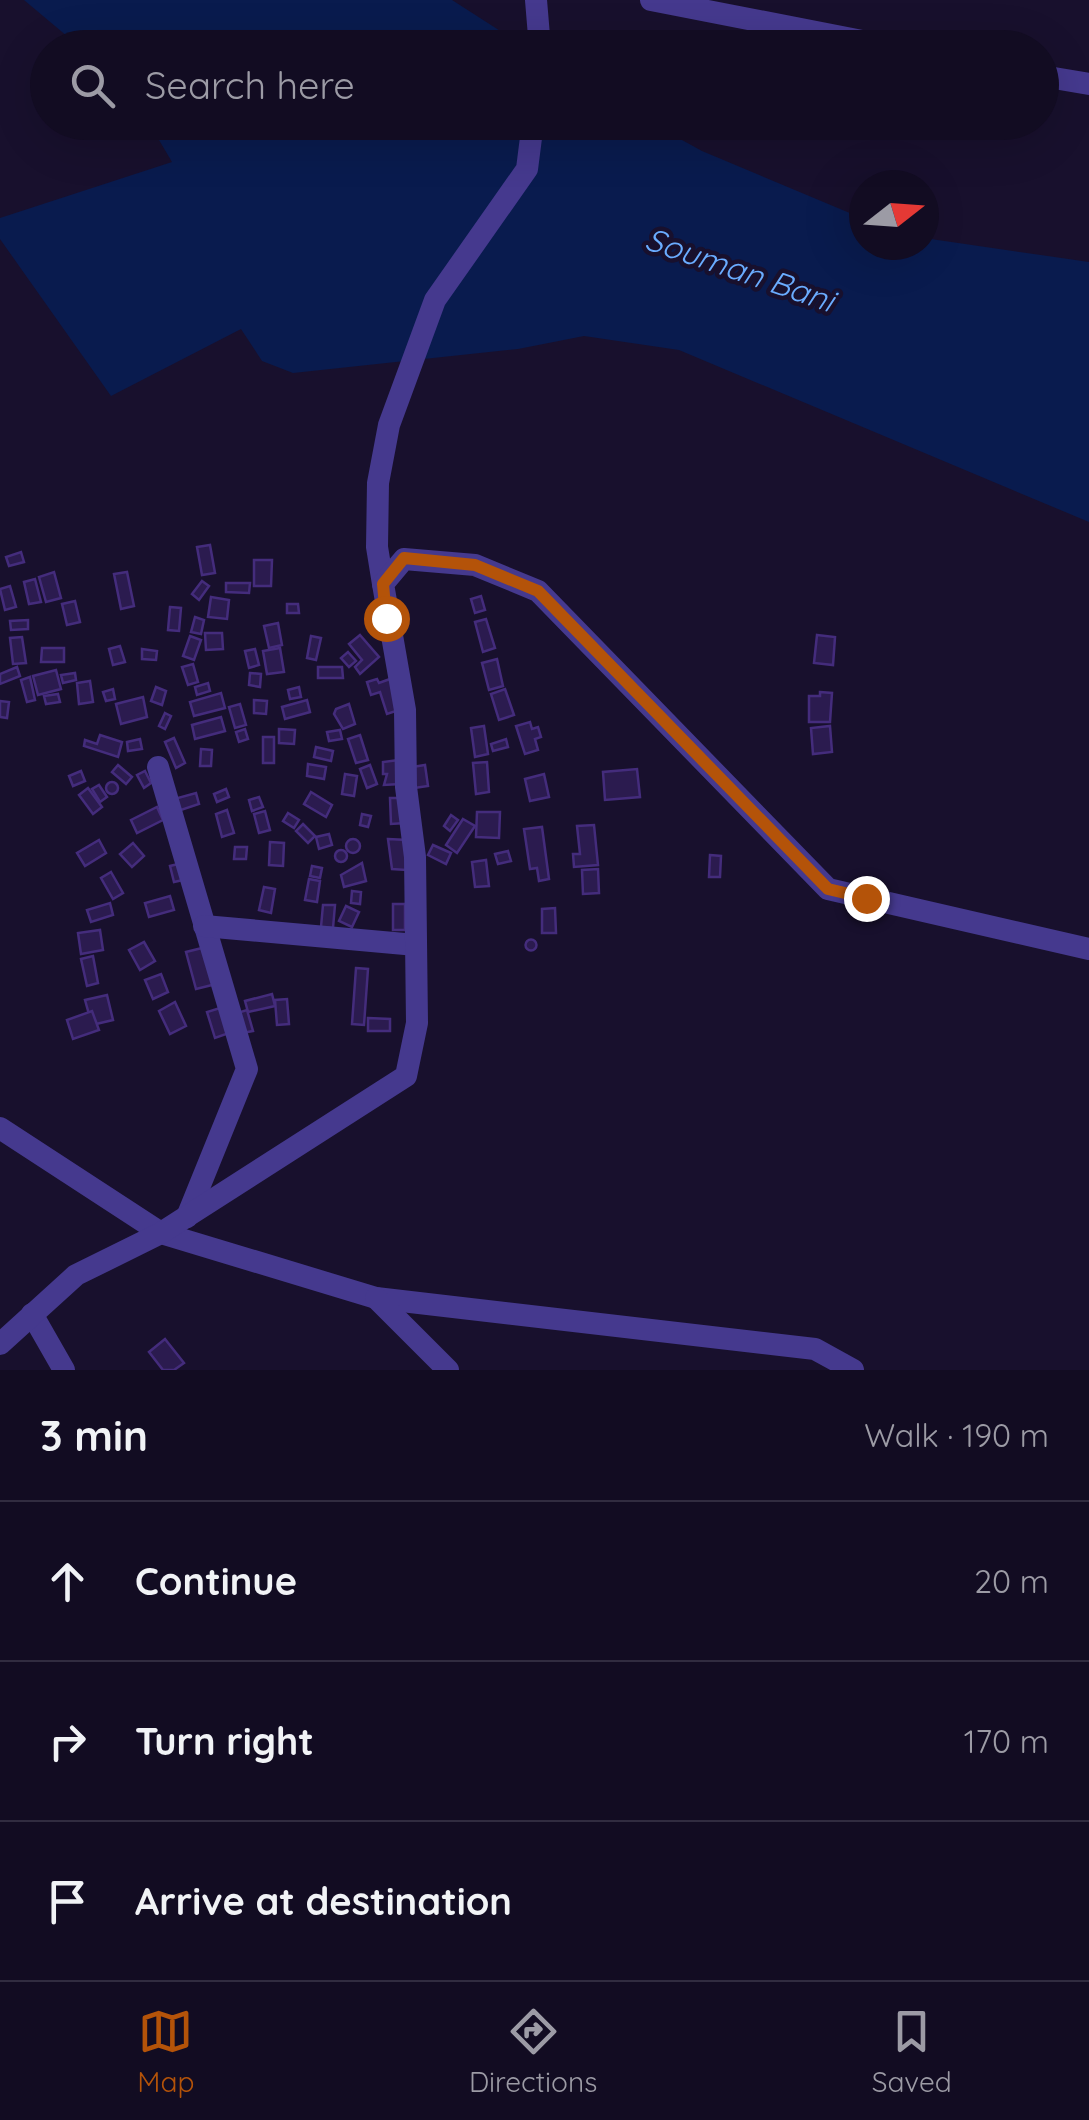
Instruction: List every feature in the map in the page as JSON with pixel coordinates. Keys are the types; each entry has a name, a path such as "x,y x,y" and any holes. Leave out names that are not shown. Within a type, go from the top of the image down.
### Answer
{"street":[{"path":"536,0 538,30"},
{"path":"650,0 805,30"},
{"path":"1059,79 1089,84"},
{"path":"0,1344 76,1275 162,1233 406,1076 416,1023 415,857 406,788 405,710 377,547 378,483 389,425 435,300 527,169 531,140"},
{"path":"383,584 404,558 475,565 538,591 828,889 1089,949"},
{"path":"158,767 246,1069 187,1217"},
{"path":"204,926 416,945"},
{"path":"0,1128 162,1233 376,1298 815,1349 853,1370"},
{"path":"376,1298 448,1370"},
{"path":"32,1314 64,1370"}],"water":[{"path":"24,0 452,0 499,30 60,30"},
{"name":"Souman Bani","path":"159,140 682,140 849,213 849,260 939,260 939,240 1089,262 1089,522 679,350 584,336 518,349 293,373 262,361 241,329 111,396 0,239 0,218 172,162"}],"building":[{"path":"210,545 215,573 202,575 197,547"},
{"path":"21,552 24,562 9,566 6,557"},
{"path":"254,560 272,560 271,586 254,586"},
{"path":"54,572 61,598 46,602 39,577"},
{"path":"127,572 134,606 121,609 114,574"},
{"path":"35,579 41,602 29,604 24,582"},
{"path":"202,581 209,586 199,600 192,594"},
{"path":"226,583 250,583 249,593 226,592"},
{"path":"10,586 16,607 5,610 0,589"},
{"path":"481,596 485,610 475,613 471,599"},
{"path":"211,597 229,600 227,619 208,617"},
{"path":"75,601 80,622 67,625 62,604"},
{"path":"287,604 298,604 299,613 287,613"},
{"path":"170,607 181,608 179,631 168,630"},
{"path":"195,617 204,620 201,634 191,632"},
{"path":"486,619 495,648 483,652 475,622"},
{"path":"28,620 28,629 11,630 10,621"},
{"path":"278,623 282,645 269,648 264,626"},
{"path":"205,633 222,633 223,649 206,650"},
{"path":"360,635 379,657 360,674 355,667 362,660 349,644"},
{"path":"817,635 835,637 833,665 814,663"},
{"path":"190,636 201,640 194,660 183,656"},
{"path":"311,636 321,638 316,660 307,658"},
{"path":"22,637 26,663 13,664 10,638"},
{"path":"120,646 125,662 113,665 109,649"},
{"path":"42,648 64,648 64,662 41,662"},
{"path":"280,648 284,672 267,674 263,651"},
{"path":"142,649 157,651 156,660 142,659"},
{"path":"255,649 259,665 249,668 245,651"},
{"path":"348,652 356,661 349,667 341,658"},
{"path":"497,659 503,686 489,690 482,663"},
{"path":"193,664 198,682 188,685 182,667"},
{"path":"17,667 20,676 0,684 0,674"},
{"path":"318,667 342,667 343,678 318,678"},
{"path":"56,670 61,689 38,695 33,676"},
{"path":"75,673 76,680 63,683 61,675"},
{"path":"250,673 261,674 260,687 249,685"},
{"path":"30,677 35,700 27,702 21,680"},
{"path":"377,679 379,683 390,679 399,710 387,714 380,692 371,695 367,682"},
{"path":"90,681 93,702 79,704 77,683"},
{"path":"208,683 210,691 197,695 195,687"},
{"path":"156,687 166,691 162,705 151,701"},
{"path":"299,687 301,697 290,699 288,690"},
{"path":"113,689 115,699 106,701 103,692"},
{"path":"505,689 514,715 499,720 491,694"},
{"path":"820,692 832,693 830,722 809,722 809,696 820,696"},
{"path":"221,693 225,708 194,716 190,702"},
{"path":"58,694 60,702 46,704 44,696"},
{"path":"143,697 147,717 121,724 116,704"},
{"path":"254,700 267,701 266,714 254,713"},
{"path":"307,700 310,712 285,719 282,707"},
{"path":"0,701 9,702 7,718 0,717"},
{"path":"240,704 246,725 235,728 229,707"},
{"path":"349,704 355,724 343,729 334,714 336,709"},
{"path":"165,713 171,716 165,729 159,726"},
{"path":"221,717 225,731 195,739 192,725"},
{"path":"530,722 532,729 538,727 541,737 535,739 538,750 525,754 516,726"},
{"path":"484,726 488,754 475,757 471,728"},
{"path":"830,726 832,752 813,754 811,728"},
{"path":"245,729 248,739 239,742 236,732"},
{"path":"279,729 295,730 294,744 279,743"},
{"path":"340,730 342,739 329,741 327,732"},
{"path":"100,735 122,742 118,757 84,746 85,740 97,744"},
{"path":"360,735 368,760 356,763 348,739"},
{"path":"263,737 274,737 274,763 263,763"},
{"path":"174,738 185,763 176,768 165,742"},
{"path":"140,739 142,749 128,751 127,742"},
{"path":"506,739 508,747 493,751 491,744"},
{"path":"316,747 333,751 331,761 314,757"},
{"path":"201,749 212,750 211,766 200,766"},
{"path":"399,760 400,784 384,785 387,774 383,774 383,762"},
{"path":"487,762 489,792 476,794 473,763"},
{"path":"308,764 326,767 324,779 307,776"},
{"path":"118,765 132,777 126,784 112,772"},
{"path":"370,765 377,784 367,788 360,769"},
{"path":"425,765 428,786 414,788 412,767"},
{"path":"637,769 640,797 605,800 603,772"},
{"path":"81,771 85,781 73,786 69,776"},
{"path":"145,771 151,783 144,788 137,775"},
{"path":"345,774 357,776 354,796 342,794"},
{"path":"544,774 549,797 530,801 525,779"},
{"path":"107,783 117,783 117,793 107,793"},
{"path":"99,785 107,797 100,802 92,789"},
{"path":"88,788 102,807 93,814 79,795"},
{"path":"226,789 229,797 217,802 214,794"},
{"path":"311,792 332,805 326,817 304,804"},
{"path":"196,793 199,804 178,811 174,799"},
{"path":"259,797 263,807 252,811 249,800"},
{"path":"390,798 404,798 405,823 391,824"},
{"path":"157,807 163,820 137,833 131,820"},
{"path":"227,810 234,833 222,837 216,814"},
{"path":"265,811 270,830 259,833 254,814"},
{"path":"477,812 500,812 499,838 476,837"},
{"path":"288,813 299,820 294,828 283,821"},
{"path":"362,814 371,816 368,827 360,825"},
{"path":"451,815 458,820 450,831 444,826"},
{"path":"463,819 475,826 457,853 446,845"},
{"path":"303,824 315,836 308,843 296,831"},
{"path":"594,825 598,865 574,867 573,854 580,854 577,826"},
{"path":"542,827 549,879 539,881 537,868 530,869 524,829"},
{"path":"329,834 332,845 319,849 316,837"},
{"path":"353,839 360,846 353,853 346,846"},
{"path":"388,839 407,840 406,870 392,869"},
{"path":"99,840 106,853 85,866 77,853"},
{"path":"270,842 284,843 283,866 269,865"},
{"path":"133,843 144,856 132,867 120,854"},
{"path":"433,845 451,853 446,864 428,855"},
{"path":"235,847 247,847 246,859 234,859"},
{"path":"341,850 347,856 341,862 335,856"},
{"path":"508,851 511,861 498,864 495,854"},
{"path":"710,855 721,856 720,877 709,877"},
{"path":"486,860 489,886 475,887 472,862"},
{"path":"362,863 366,881 344,887 341,875"},
{"path":"178,864 183,880 174,882 170,866"},
{"path":"312,866 322,868 320,878 310,876"},
{"path":"598,869 599,893 583,894 582,870"},
{"path":"111,872 123,893 113,899 101,878"},
{"path":"309,879 320,881 317,902 305,900"},
{"path":"264,887 275,889 271,913 259,910"},
{"path":"352,891 361,892 360,904 351,903"},
{"path":"170,896 174,910 149,917 145,903"},
{"path":"110,903 113,915 91,922 87,910"},
{"path":"393,904 405,904 405,930 393,930"},
{"path":"323,905 335,905 333,928 321,927"},
{"path":"346,906 359,912 352,927 339,921"},
{"path":"555,908 556,933 542,933 542,909"},
{"path":"100,930 103,950 81,954 78,933"},
{"path":"531,939 537,945 531,951 525,945"},
{"path":"144,942 155,961 140,970 129,950"},
{"path":"206,947 216,984 196,989 186,952"},
{"path":"93,956 98,983 87,986 81,959"},
{"path":"356,968 368,969 364,1025 352,1024"},
{"path":"161,974 168,992 153,999 145,980"},
{"path":"272,994 275,1006 248,1012 245,1001"},
{"path":"107,995 113,1020 92,1025 85,1000"},
{"path":"287,999 289,1024 277,1025 275,1000"},
{"path":"175,1002 186,1026 170,1034 159,1011"},
{"path":"220,1008 229,1033 215,1038 207,1012"},
{"path":"247,1010 253,1031 242,1033 237,1013"},
{"path":"92,1011 99,1030 73,1039 67,1020"},
{"path":"368,1018 390,1019 390,1031 368,1031"},
{"path":"165,1339 184,1363 174,1370 163,1370 149,1352"}],"route":[{"path":"386,618 383,584 404,558 475,565 538,591 828,889 866,898"}]}
